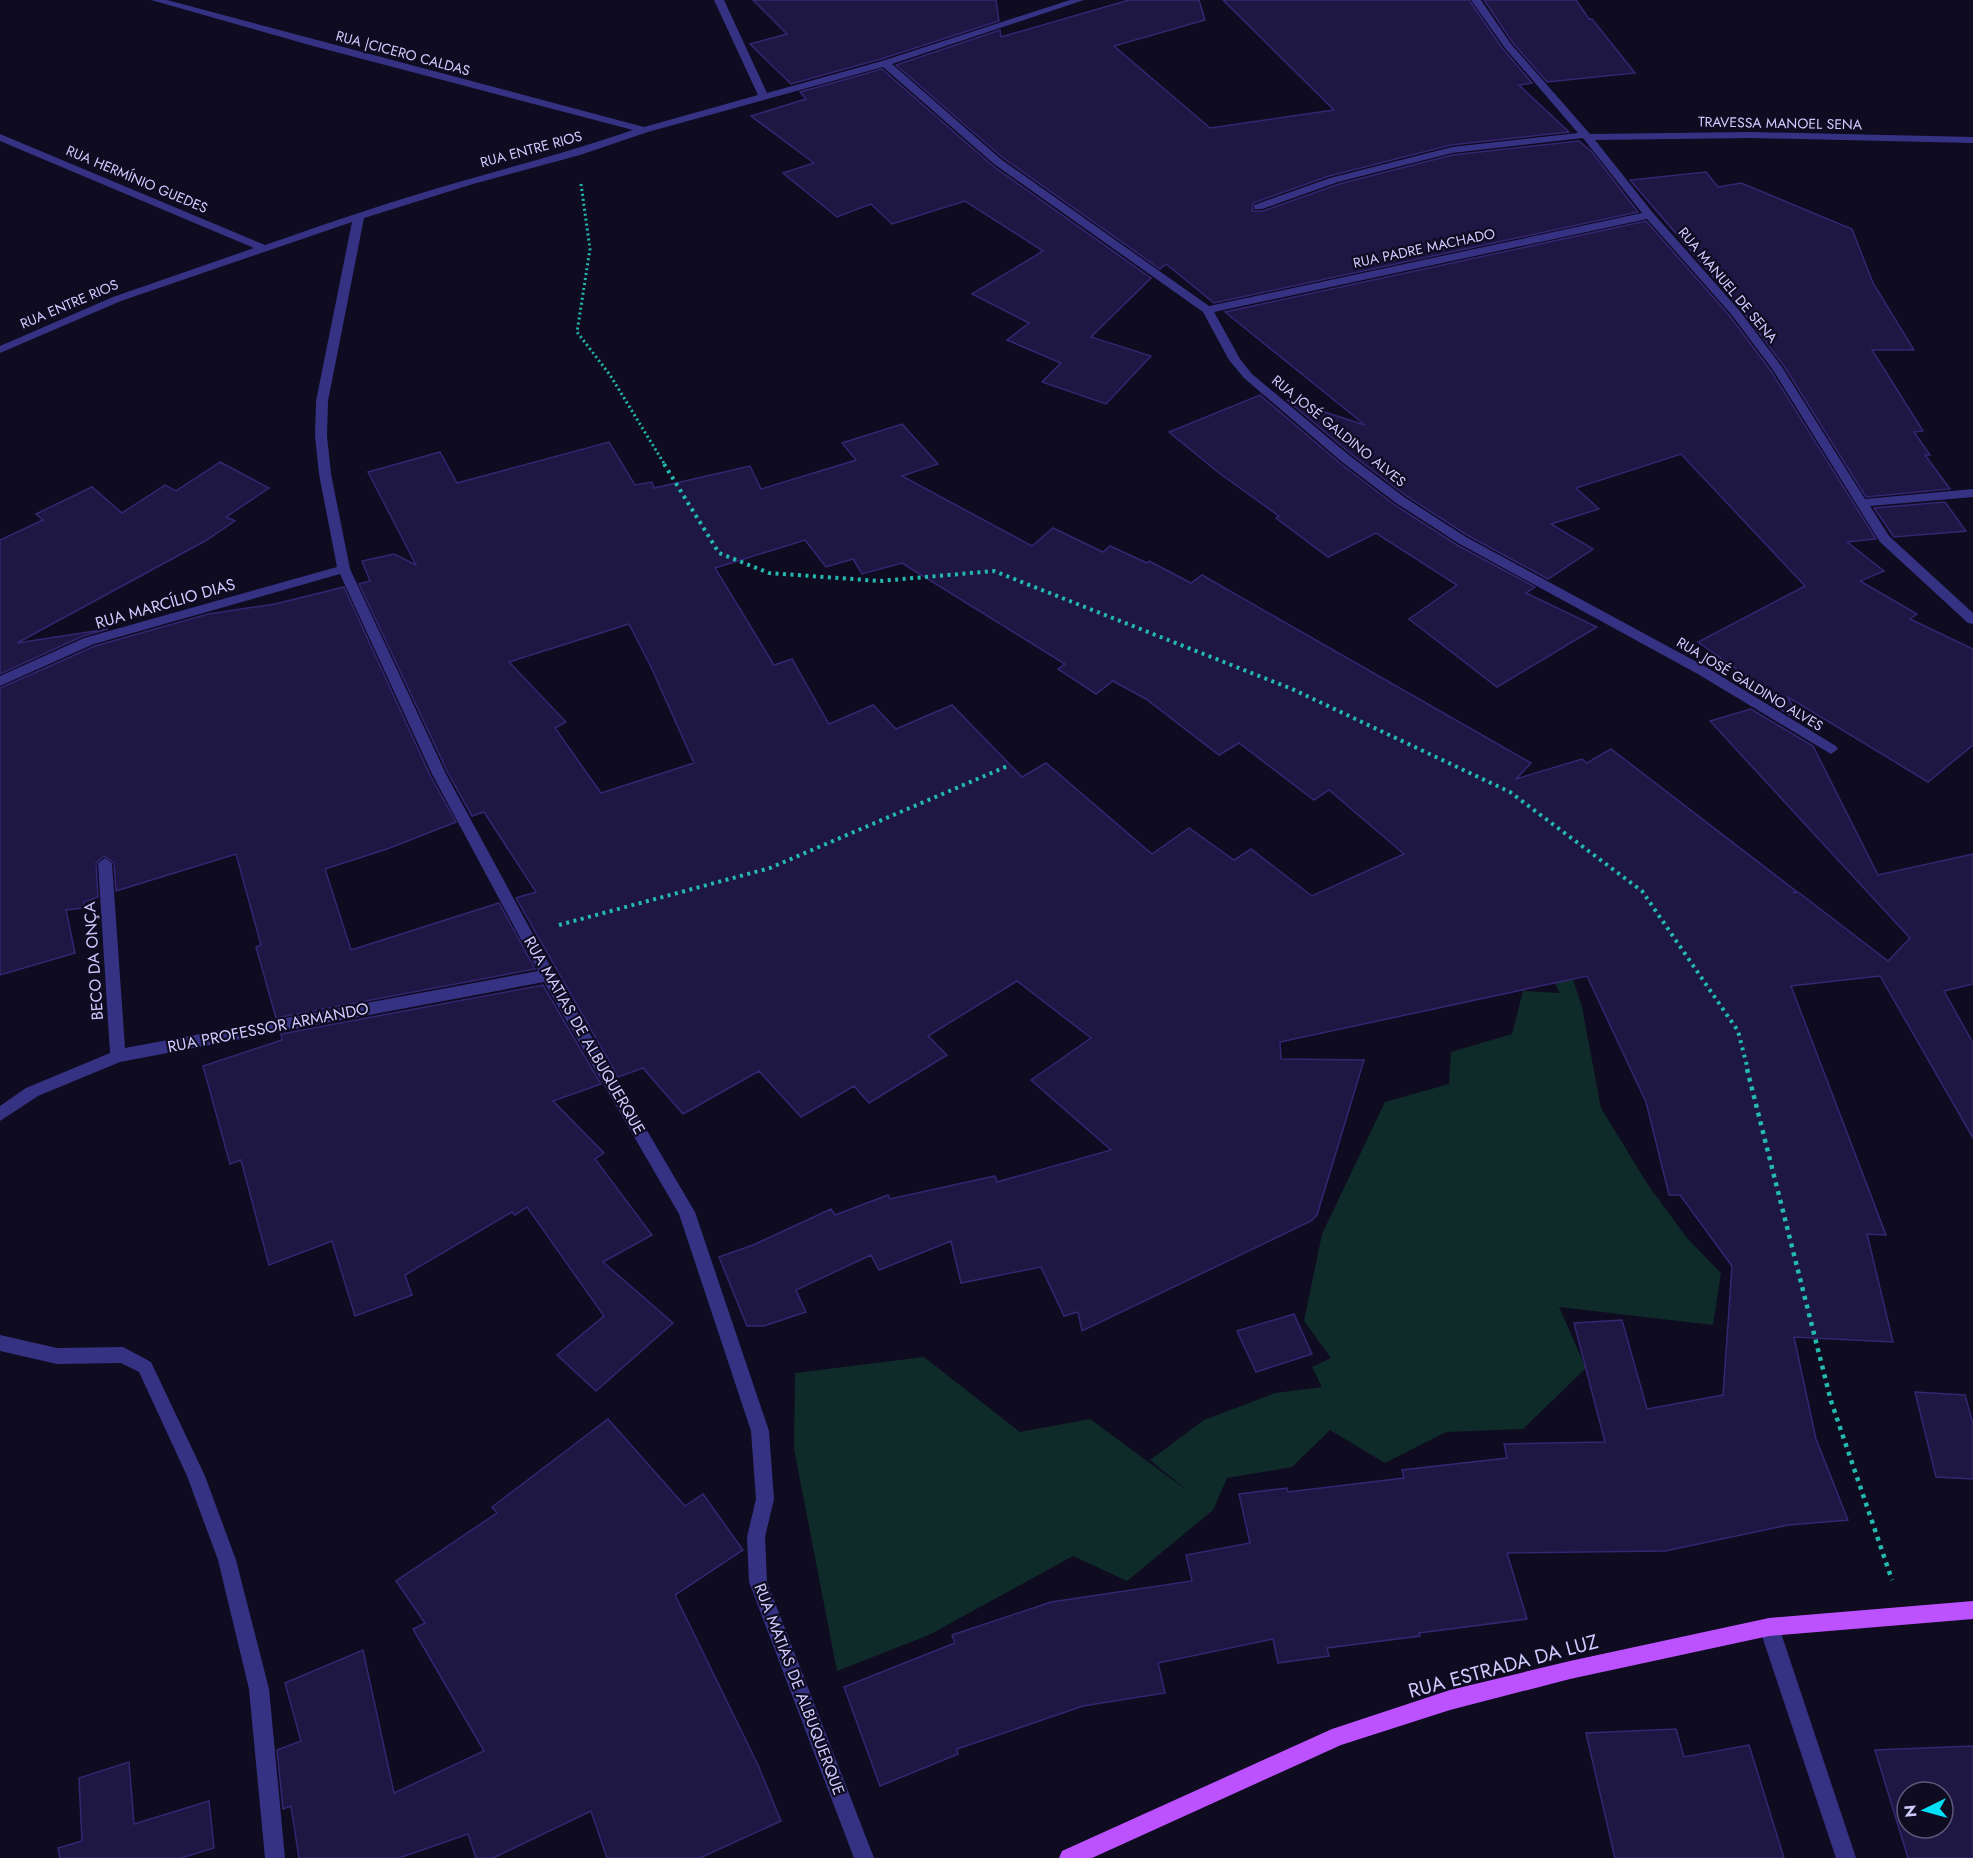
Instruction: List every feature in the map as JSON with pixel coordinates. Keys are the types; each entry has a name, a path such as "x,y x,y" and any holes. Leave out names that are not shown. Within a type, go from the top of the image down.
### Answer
{"main road":[{"name":"RUA ESTRADA DA LUZ","path":"1069,1858 1350,1732 1450,1700 1570,1670 1769,1627 1973,1610"}],"street":[{"name":"RUA |CICERO CALDAS","path":"156,0 644,130"},
{"path":"719,0 764,97"},
{"name":"RUA ENTRE RIOS","path":"0,350 117,299 359,216 469,182 576,153 644,130 885,63 1078,0"},
{"name":"RUA MANUEL DE SENA","path":"1476,0 1508,46 1587,136 1648,214 1735,312 1778,369 1884,539 1973,620"},
{"name":"RUA JOSÉ GALDINO ALVES","path":"885,63 998,162 1207,310 1235,360 1248,376 1346,459 1400,500 1462,540 1701,670 1831,749"},
{"name":"TRAVESSA MANOEL SENA","path":"1258,207 1334,180 1452,150 1587,136 1751,135 1973,140"},
{"name":"RUA HERMÍNIO GUEDES","path":"0,138 263,248"},
{"name":"RUA PADRE MACHADO","path":"1207,310 1648,214"},
{"name":"RUA MATIAS DE ALBUQUERQUE","path":"359,216 322,401 321,436 325,474 344,569 439,774 548,975 687,1212 760,1431 765,1499 756,1537 758,1582 864,1858"},
{"path":"1863,503 1973,493"},
{"name":"RUA MARCÍLIO DIAS","path":"0,681 89,641 344,569"},
{"name":"BECO DA ONÇA","path":"105,863 118,1056"},
{"name":"RUA PROFESSOR ARMANDO","path":"0,1114 32,1092 118,1056 548,975"},
{"path":"0,1343 57,1356 123,1355 145,1367 196,1476 226,1560 259,1689 274,1858"},
{"path":"1769,1627 1846,1858"}],"path":[{"path":"576,153 590,249 577,332 610,375 719,553 769,573 880,581 994,571 1292,689 1510,792 1642,891 1738,1031 1831,1401 1904,1617"},
{"path":"527,934 770,868 1010,765"}],"green space":[{"path":"1534,944 1562,946 1582,1007 1601,1108 1648,1185 1687,1238 1721,1273 1713,1325 1559,1307 1586,1368 1523,1429 1446,1432 1385,1463 1330,1430 1292,1467 1227,1478 1213,1510 1127,1581 1073,1556 929,1635 837,1671 794,1449 795,1373 924,1357 1020,1432 1090,1419 1189,1492 1150,1460 1204,1420 1275,1393 1322,1387 1312,1367 1331,1358 1304,1321 1322,1234 1385,1102 1449,1084 1451,1052 1512,1034 1523,991 1560,993"}],"building":[{"path":"753,0 996,0 999,21 881,59 791,84 750,44 787,34"},
{"path":"1129,0 1199,0 1205,20 1114,46 1210,128 1334,110 1223,0 1469,0 1503,49 1532,83 1519,85 1569,132 1451,145 1329,176 1253,203 1252,211 1263,211 1339,184 1452,155 1579,141 1591,151 1638,212 1214,303 1166,264 1160,269 1003,158 896,65 1000,30 1001,37"},
{"path":"1484,0 1576,0 1589,19 1592,19 1635,73 1547,82 1513,43"},
{"path":"882,69 993,166 1151,278 1091,337 1151,356 1106,404 1042,382 1061,363 1007,340 1029,323 972,294 1043,251 965,201 892,224 871,204 837,217 783,173 814,163 751,116 806,99 800,92"},
{"path":"1706,172 1718,187 1741,183 1852,229 1873,283 1914,350 1872,350 1923,431 1914,432 1930,455 1925,455 1950,489 1866,497 1784,366 1741,309 1630,180"},
{"path":"1646,221 1729,315 1771,371 1876,539 1847,542 1884,571 1860,581 1917,614 1910,619 1973,649 1973,745 1928,782 1788,697 1801,722 1770,703 1780,700 1698,642 1805,586 1681,454 1576,488 1599,509 1551,524 1593,549 1548,579 1467,535 1405,495 1351,454 1287,400 1365,425 1225,312"},
{"path":"1260,395 1341,464 1395,505 1457,545 1535,587 1526,593 1597,627 1497,687 1409,619 1457,585 1376,533 1328,557 1276,518 1279,516 1219,473 1169,432"},
{"path":"902,424 938,464 902,476 1032,546 1053,528 1103,552 1110,546 1147,563 1149,561 1191,583 1202,575 1531,763 1516,779 1582,759 1587,763 1611,749 1796,891 1793,893 1798,892 1888,961 1910,938 1710,721 1751,709 1813,746 1878,875 1973,854 1973,984 1944,991 1973,1043 1973,1138 1880,976 1791,986 1886,1235 1867,1234 1893,1342 1794,1337 1816,1439 1848,1520 1788,1525 1665,1551 1507,1553 1527,1619 1327,1648 1329,1656 1278,1663 1273,1639 1158,1663 1165,1693 1083,1706 957,1749 958,1754 880,1786 844,1687 955,1643 952,1635 1051,1602 1192,1581 1186,1555 1250,1543 1239,1494 1287,1488 1288,1492 1404,1478 1402,1470 1507,1458 1504,1444 1605,1442 1574,1323 1622,1320 1647,1409 1723,1395 1732,1266 1680,1195 1669,1195 1646,1102 1587,976 1280,1042 1281,1059 1364,1060 1317,1215 1311,1221 1082,1331 1078,1312 1064,1316 1041,1267 961,1283 951,1241 879,1270 871,1255 796,1290 806,1312 764,1326 747,1326 719,1257 753,1245 831,1209 835,1215 888,1195 890,1199 995,1176 997,1182 1111,1150 1031,1080 1091,1038 1017,981 928,1036 947,1055 869,1103 854,1086 801,1117 759,1071 683,1114 643,1068 618,1077 516,898 536,892 484,812 472,816 448,773 359,584 370,581 362,561 394,554 416,565 368,472 440,452 457,483 609,442 635,485 652,482 654,488 750,466 761,489 856,460 842,443","holes":["805,540 826,567 853,559 862,574 902,563 1065,664 1058,669 1096,694 1113,681 1146,699 1219,755 1239,743 1314,800 1329,790 1404,854 1312,896 1251,849 1234,860 1189,828 1152,854 1046,763 1022,777 952,705 896,729 873,705 829,724 792,659 774,665 715,568","629,624 694,763 601,793 555,728 566,722 509,662"]},
{"path":"220,462 269,488 226,517 235,521 205,541 17,643 108,629 83,636 0,674 0,540 43,520 36,514 92,487 122,513 165,485 176,491"},
{"path":"1945,502 1966,531 1894,537 1874,508"},
{"path":"344,587 430,775 456,822 387,849 325,869 351,950 499,903 535,969 276,1018 256,947 261,945 236,854 116,891 114,863 104,856 96,863 98,897 84,902 83,908 66,910 75,953 0,975 0,688 95,646 208,614 275,604"},
{"path":"543,985 601,1084 553,1101 604,1153 595,1159 652,1235 603,1262 673,1323 596,1391 557,1355 604,1316 527,1207 515,1215 512,1212 405,1275 412,1295 355,1316 332,1241 269,1265 241,1160 230,1164 203,1066 282,1040 281,1034"},
{"path":"1294,1314 1312,1354 1256,1372 1237,1331"},
{"path":"1915,1392 1965,1395 1973,1424 1973,1479 1936,1477"},
{"path":"608,1419 685,1506 703,1494 743,1550 675,1595 758,1765 781,1821 700,1858 607,1858 591,1811 493,1858 476,1858 468,1834 399,1858 299,1858 291,1806 283,1809 277,1750 301,1741 285,1683 363,1650 394,1793 484,1751 413,1629 425,1623 396,1581 497,1513 492,1507"},
{"path":"1676,1729 1684,1757 1749,1745 1784,1858 1615,1858 1586,1733"},
{"path":"1973,1746 1973,1858 1908,1858 1902,1840 1955,1840 1955,1780 1895,1780 1895,1815 1875,1750"},
{"path":"129,1762 134,1824 209,1801 214,1848 181,1858 60,1858 58,1848 82,1841 79,1778"}]}
